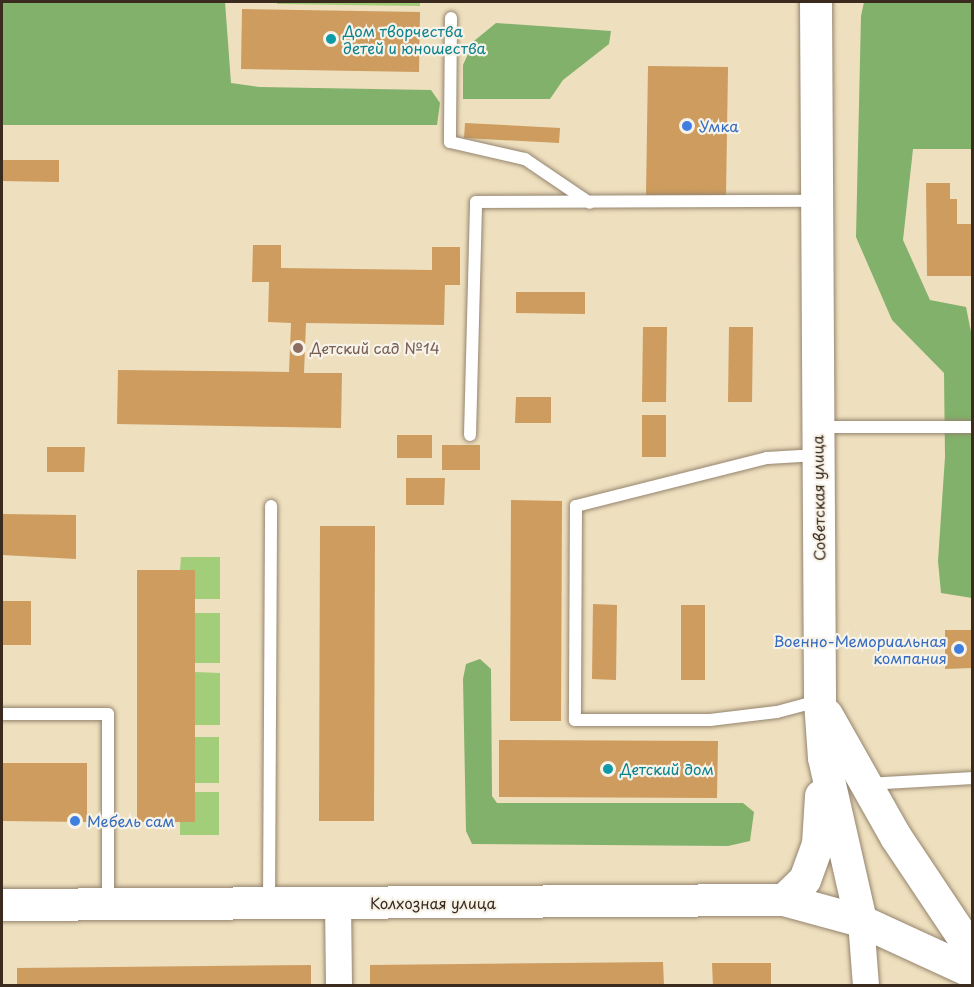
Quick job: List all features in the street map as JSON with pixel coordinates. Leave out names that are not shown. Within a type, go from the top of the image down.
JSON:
[{"type":"street","name":"Советская улица","points":[[816,2],[820,700],[864,784],[972,951]]},
{"type":"street","points":[[784,900],[805,880],[818,844],[824,758],[820,700]]},
{"type":"street","points":[[824,758],[861,921],[866,986]]},
{"type":"street","name":"Колхозная улица","points":[[2,905],[784,900],[861,921],[972,972]]},
{"type":"street","points":[[338,903],[339,986]]},
{"type":"lane","points":[[451,18],[450,142],[525,159],[590,203]]},
{"type":"lane","points":[[470,435],[476,202],[817,201]]},
{"type":"lane","points":[[820,700],[777,712],[710,720],[575,720],[576,506],[767,458],[818,441],[972,427]]},
{"type":"lane","points":[[269,904],[271,506]]},
{"type":"lane","points":[[2,714],[108,714],[108,905]]},
{"type":"lane","points":[[864,784],[972,778]]},
{"type":"green space","points":[[2,2],[225,2],[231,83],[259,87],[431,90],[440,103],[437,125],[2,125]]},
{"type":"green space","points":[[277,2],[420,2],[420,6],[277,4]]},
{"type":"green space","points":[[864,2],[972,2],[972,149],[913,149],[903,240],[930,300],[966,307],[972,337],[972,598],[941,593],[938,561],[945,457],[944,373],[892,320],[856,237],[861,16]]},
{"type":"green space","points":[[496,23],[611,31],[609,44],[563,80],[550,99],[463,99],[463,65],[474,41]]},
{"type":"green space","points":[[181,557],[220,557],[220,599],[195,599],[195,570],[180,570]]},
{"type":"green space","points":[[195,613],[220,613],[220,663],[195,663]]},
{"type":"green space","points":[[480,659],[491,669],[492,796],[497,803],[743,803],[754,812],[750,841],[728,846],[472,844],[466,831],[463,679],[466,664]]},
{"type":"green space","points":[[195,672],[220,673],[220,725],[195,725]]},
{"type":"green space","points":[[195,737],[219,737],[219,783],[195,783]]},
{"type":"green space","points":[[195,792],[219,792],[219,835],[180,835],[180,822],[195,821]]},
{"type":"building","name":"Дом творчества детей и юношества","points":[[242,9],[420,12],[419,72],[241,69]]},
{"type":"building","name":"Умка","points":[[648,66],[728,67],[726,196],[646,195]]},
{"type":"building","points":[[465,123],[560,128],[559,143],[464,138]]},
{"type":"building","points":[[2,160],[59,160],[59,182],[2,181]]},
{"type":"building","points":[[926,183],[950,183],[950,199],[957,199],[957,224],[972,224],[972,276],[927,276]]},
{"type":"building","name":"Детский сад №14","points":[[253,245],[281,245],[281,268],[432,270],[432,247],[460,247],[460,285],[445,285],[444,325],[306,323],[304,373],[342,373],[341,428],[117,424],[118,370],[289,372],[291,323],[268,322],[269,282],[252,282]]},
{"type":"building","points":[[516,292],[585,292],[585,314],[516,313]]},
{"type":"building","points":[[643,327],[667,327],[666,402],[642,402]]},
{"type":"building","points":[[729,327],[753,327],[752,402],[728,402]]},
{"type":"building","points":[[516,397],[551,397],[551,423],[515,423]]},
{"type":"building","points":[[642,415],[666,415],[666,457],[642,457]]},
{"type":"building","points":[[397,435],[432,435],[432,458],[397,458]]},
{"type":"building","points":[[442,445],[480,445],[480,470],[442,470]]},
{"type":"building","points":[[47,447],[85,447],[84,472],[47,472]]},
{"type":"building","points":[[406,478],[445,478],[444,505],[406,505]]},
{"type":"building","points":[[511,500],[562,501],[561,721],[510,721]]},
{"type":"building","points":[[2,514],[76,515],[76,559],[2,555]]},
{"type":"building","points":[[320,526],[375,526],[374,821],[319,821]]},
{"type":"building","points":[[137,570],[195,570],[195,822],[137,822]]},
{"type":"building","points":[[2,601],[31,601],[31,645],[2,645]]},
{"type":"building","points":[[593,604],[617,605],[616,680],[592,679]]},
{"type":"building","points":[[681,605],[705,605],[705,680],[681,680]]},
{"type":"building","name":"Военно-Мемориальная компания","points":[[945,630],[972,630],[972,668],[945,669]]},
{"type":"building","name":"Детский дом","points":[[499,740],[718,741],[717,798],[499,797]]},
{"type":"building","points":[[2,763],[87,763],[87,822],[2,821]]},
{"type":"building","points":[[663,962],[664,986],[370,986],[370,965]]},
{"type":"building","points":[[712,963],[771,963],[771,986],[713,986]]},
{"type":"building","points":[[311,965],[311,986],[17,986],[17,968]]},
{"type":"place","name":"Дом творчества детей и юношества","points":[[331,39]]},
{"type":"place","name":"Умка","points":[[687,126]]},
{"type":"place","name":"Детский сад №14","points":[[298,348]]},
{"type":"place","name":"Военно-Мемориальная компания","points":[[959,649]]},
{"type":"place","name":"Детский дом","points":[[608,769]]},
{"type":"place","name":"Мебель сам","points":[[75,821]]}]
